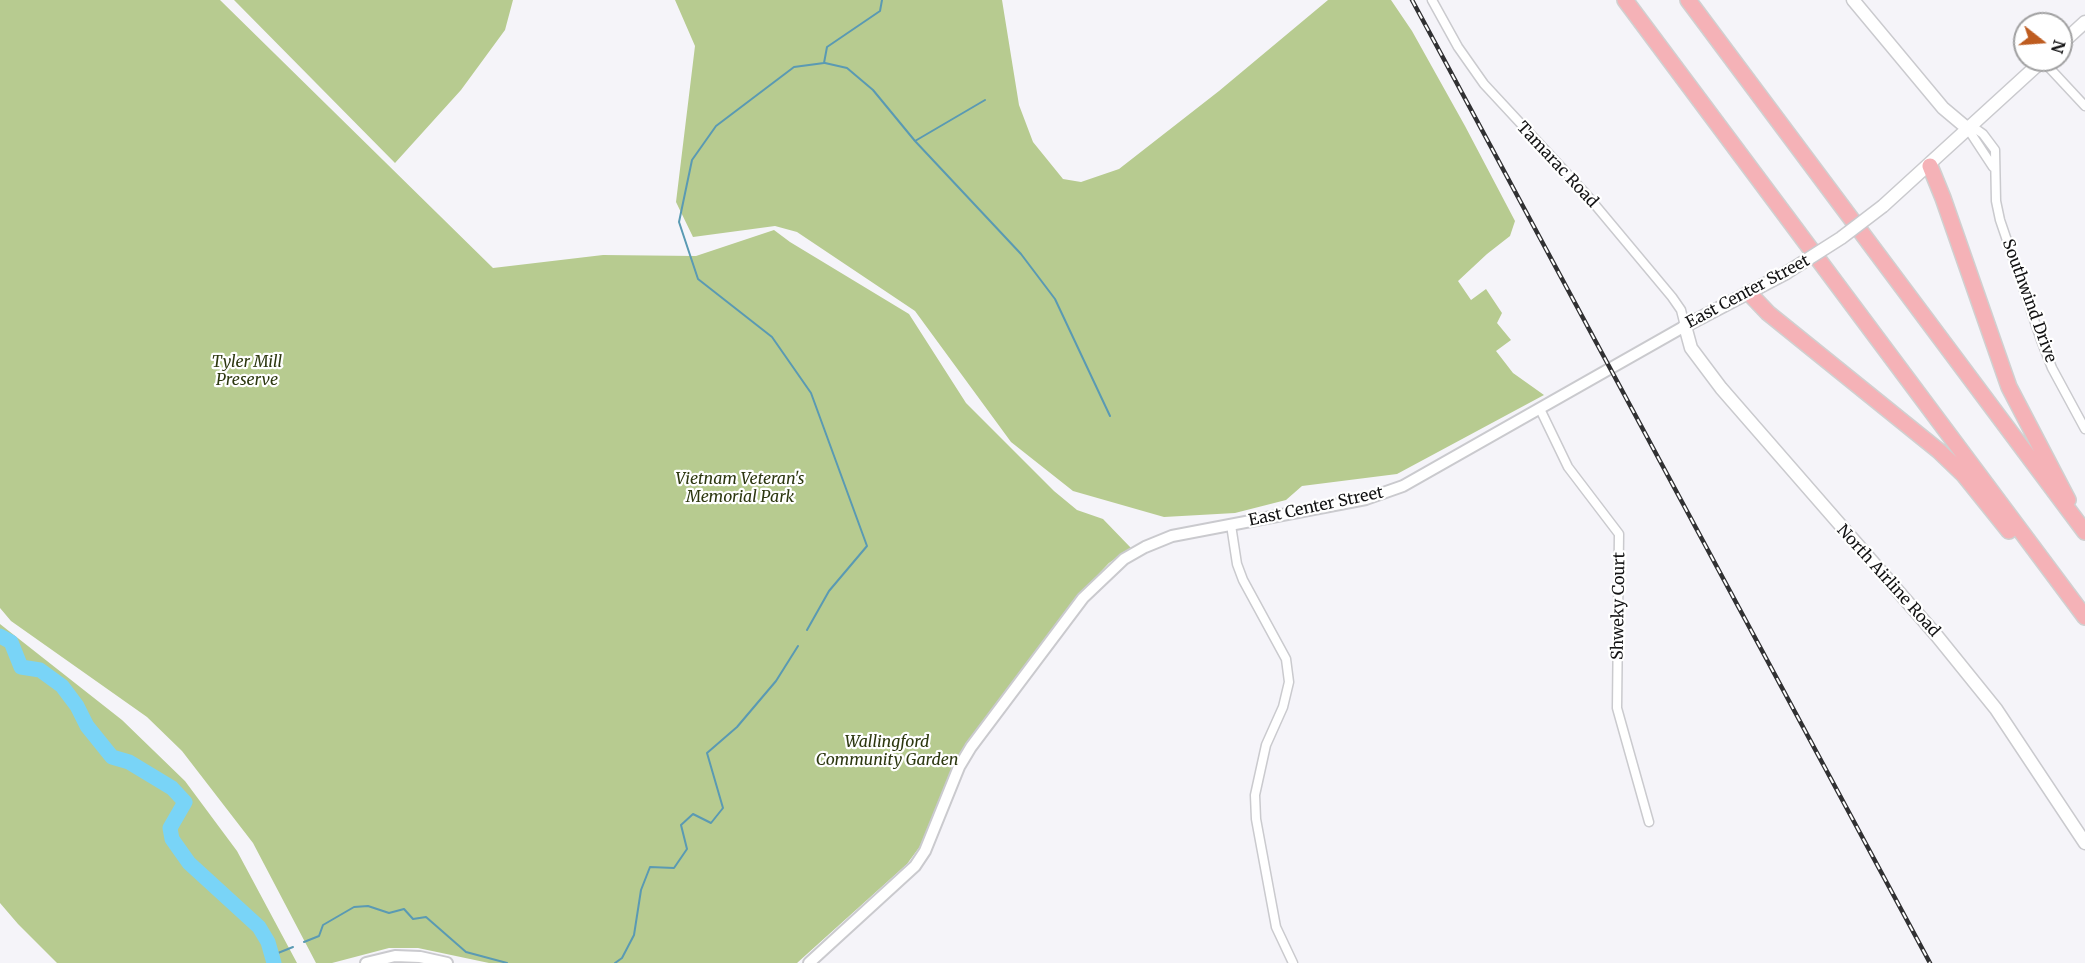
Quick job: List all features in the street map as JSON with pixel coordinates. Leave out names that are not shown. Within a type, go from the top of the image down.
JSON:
[{"type":"highway","points":[[1625,0],[2083,613]]},
{"type":"highway","points":[[1688,0],[2085,532]]},
{"type":"highway","points":[[1930,166],[2009,387],[2036,442],[2062,484],[2073,517]]},
{"type":"highway","points":[[1749,293],[1768,314],[1947,459],[1984,500],[2054,590],[2083,613]]},
{"type":"main road","points":[[1853,0],[1943,108],[1968,129]]},
{"type":"main road","points":[[2073,33],[2085,22]]},
{"type":"main road","name":"East Center Street","points":[[1685,326],[1786,273],[1841,238],[1930,166],[2030,72]]},
{"type":"main road","name":"North Airline Road","points":[[1685,326],[1691,348],[1709,374],[1937,636],[1996,709],[2085,843]]},
{"type":"street","name":"Tamarac Road","points":[[1432,0],[1458,47],[1484,84],[1586,194],[1672,297],[1680,310],[1685,326]]},
{"type":"street","points":[[2054,72],[2085,106]]},
{"type":"street","name":"Southwind Drive","points":[[1968,129],[1980,132],[1993,146],[1996,158],[1993,167],[2000,220],[2041,340],[2057,377],[2085,429]]},
{"type":"street","name":"East Center Street","points":[[809,963],[915,866],[925,851],[958,767],[1097,582],[1124,559],[1158,541],[1385,494],[1424,476],[1685,326]]},
{"type":"street","name":"Shweky Court","points":[[1540,409],[1568,467],[1619,534],[1617,708],[1649,822]]},
{"type":"street","points":[[1231,525],[1237,564],[1243,580],[1286,659],[1288,682],[1282,707],[1266,745],[1255,795],[1256,819],[1276,927],[1293,963]]},
{"type":"street","points":[[366,963],[395,956],[420,957],[447,963]]},
{"type":"green space","name":"Tyler Mill Preserve","points":[[0,0],[220,0],[493,268],[603,255],[696,256],[774,230],[909,314],[966,403],[1054,491],[1077,510],[1103,519],[1131,548],[1109,563],[1079,595],[959,754],[921,845],[907,864],[797,963],[489,963],[418,948],[389,948],[332,963],[316,963],[253,843],[182,751],[147,717],[11,621],[0,608]]},
{"type":"green space","points":[[234,0],[513,0],[505,30],[461,90],[395,163]]},
{"type":"green space","points":[[675,0],[1002,0],[1019,105],[1033,142],[1063,179],[1081,182],[1119,169],[1219,91],[1328,0],[1391,0],[1412,31],[1515,221],[1510,236],[1458,281],[1471,300],[1486,289],[1502,313],[1497,323],[1511,340],[1496,351],[1513,373],[1544,395],[1397,474],[1302,486],[1286,500],[1235,513],[1164,517],[1073,491],[1011,442],[915,311],[797,232],[775,226],[693,237],[676,202],[695,46]]},
{"type":"green space","points":[[0,624],[122,720],[185,781],[237,851],[297,963],[57,963],[18,924],[0,903]]},
{"type":"waterway","points":[[807,630],[829,591],[867,546],[811,393],[772,337],[698,279],[679,222],[692,160],[716,126],[794,67],[824,63],[827,47],[880,11],[882,0]]},
{"type":"waterway","points":[[825,63],[847,68],[873,90],[915,141],[1021,254],[1055,299],[1110,416]]},
{"type":"waterway","points":[[915,141],[985,100]]},
{"type":"waterway","points":[[0,636],[11,642],[21,667],[40,670],[62,686],[77,706],[87,726],[112,757],[129,762],[172,788],[185,802],[170,828],[172,839],[189,863],[259,927],[268,942],[274,963]]},
{"type":"waterway","points":[[615,963],[622,958],[634,935],[641,890],[650,867],[674,868],[687,849],[681,825],[693,814],[711,823],[723,808],[707,753],[737,727],[776,681],[798,646]]},
{"type":"waterway","points":[[304,942],[319,936],[323,925],[354,907],[368,906],[389,913],[404,909],[413,919],[426,917],[466,952],[507,963]]},
{"type":"waterway","points":[[273,955],[293,947]]},
{"type":"railway","points":[[1412,0],[1930,963]]},
{"type":"park label","name":"Vietnam Veteran's Memorial Park","points":[[740,488]]},
{"type":"park label","name":"Wallingford Community Garden","points":[[887,751]]}]
